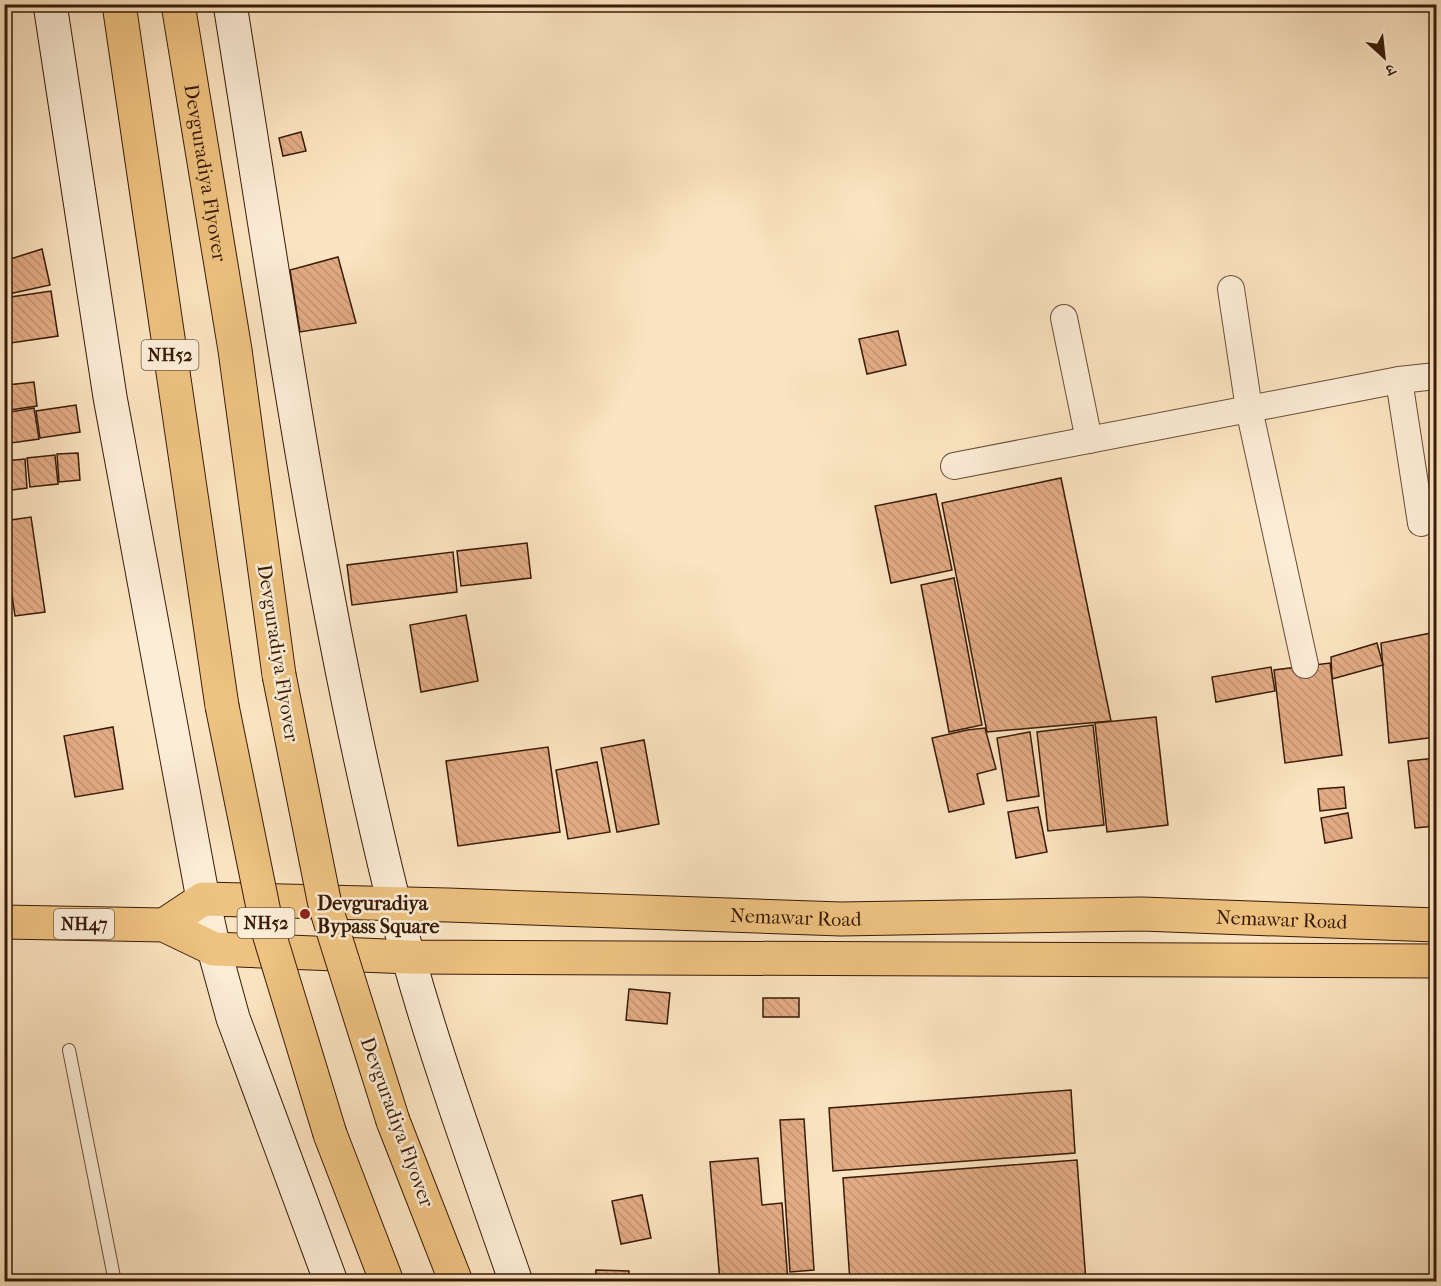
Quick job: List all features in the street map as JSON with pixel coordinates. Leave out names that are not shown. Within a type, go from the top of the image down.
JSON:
[{"type":"highway","name":"NH52","points":[[119,4],[222,706],[267,927],[330,1134],[387,1281]]},
{"type":"highway","name":"Devguradiya Flyover","points":[[178,4],[235,350],[279,675],[325,905],[393,1121],[456,1281]]},
{"type":"highway","name":"Nemawar Road","points":[[202,899],[394,903],[841,919],[1142,914],[1437,925]]},
{"type":"highway","points":[[164,925],[202,899]]},
{"type":"highway","name":"Nemawar Road","points":[[4,922],[164,925],[214,949],[410,957],[1437,961]]},
{"type":"street","points":[[50,4],[110,397],[202,899],[233,1018],[331,1281]]},
{"type":"street","points":[[230,4],[329,605],[372,812],[394,903],[436,1050],[516,1281]]},
{"type":"street","points":[[1231,289],[1249,409],[1305,665]]},
{"type":"street","points":[[1064,318],[1089,440]]},
{"type":"street","points":[[954,466],[1399,380],[1437,376]]},
{"type":"street","points":[[1399,380],[1421,523]]},
{"type":"lane","points":[[69,1050],[115,1281]]},
{"type":"building","points":[[301,132],[306,151],[283,156],[279,138]]},
{"type":"building","points":[[42,249],[50,285],[4,295],[4,261]]},
{"type":"building","points":[[338,257],[356,323],[300,332],[290,270]]},
{"type":"building","points":[[51,291],[58,336],[4,344],[4,298]]},
{"type":"building","points":[[898,331],[906,365],[867,374],[859,339]]},
{"type":"building","points":[[34,382],[37,406],[10,410],[7,385]]},
{"type":"building","points":[[4,386],[6,386],[10,410],[4,411]]},
{"type":"building","points":[[76,405],[80,432],[40,438],[36,411]]},
{"type":"building","points":[[34,408],[39,439],[4,444],[4,413]]},
{"type":"building","points":[[78,453],[80,480],[59,482],[57,454]]},
{"type":"building","points":[[55,455],[58,484],[30,487],[27,458]]},
{"type":"building","points":[[25,459],[27,488],[4,491],[4,461]]},
{"type":"building","points":[[1061,478],[1111,721],[987,732],[942,503]]},
{"type":"building","points":[[936,494],[952,570],[891,583],[875,506]]},
{"type":"building","points":[[31,517],[45,612],[15,616],[4,541],[4,521]]},
{"type":"building","points":[[527,543],[531,578],[461,586],[457,551]]},
{"type":"building","points":[[453,552],[457,592],[352,605],[347,565]]},
{"type":"building","points":[[4,574],[11,616],[4,617]]},
{"type":"building","points":[[954,578],[982,725],[949,732],[921,585]]},
{"type":"building","points":[[466,615],[478,681],[421,692],[410,625]]},
{"type":"building","points":[[1436,632],[1436,737],[1389,743],[1381,643]]},
{"type":"building","points":[[1377,643],[1383,665],[1332,679],[1331,657]]},
{"type":"building","points":[[1330,663],[1342,755],[1285,763],[1274,670]]},
{"type":"building","points":[[1271,667],[1275,691],[1216,702],[1212,677]]},
{"type":"building","points":[[1156,717],[1168,825],[1107,832],[1095,723]]},
{"type":"building","points":[[1093,725],[1104,825],[1048,831],[1037,732]]},
{"type":"building","points":[[113,727],[123,789],[75,797],[64,736]]},
{"type":"building","points":[[985,728],[996,769],[977,774],[984,804],[949,812],[932,738]]},
{"type":"building","points":[[1030,732],[1039,796],[1007,801],[997,738]]},
{"type":"building","points":[[644,740],[659,824],[617,832],[601,748]]},
{"type":"building","points":[[548,747],[560,832],[458,846],[446,761]]},
{"type":"building","points":[[1436,758],[1436,826],[1415,828],[1408,761]]},
{"type":"building","points":[[597,762],[610,832],[568,839],[556,770]]},
{"type":"building","points":[[1344,787],[1346,808],[1320,811],[1318,789]]},
{"type":"building","points":[[1038,807],[1047,852],[1016,858],[1008,812]]},
{"type":"building","points":[[1348,813],[1352,838],[1325,843],[1321,818]]},
{"type":"building","points":[[629,989],[670,993],[667,1024],[626,1020]]},
{"type":"building","points":[[763,998],[799,998],[799,1017],[763,1017]]},
{"type":"building","points":[[1071,1090],[1075,1153],[833,1171],[829,1108]]},
{"type":"building","points":[[804,1119],[814,1270],[790,1272],[780,1120]]},
{"type":"building","points":[[758,1158],[762,1205],[782,1203],[788,1282],[720,1282],[710,1162]]},
{"type":"building","points":[[1077,1160],[1086,1282],[850,1282],[843,1178]]},
{"type":"building","points":[[642,1195],[651,1238],[621,1244],[612,1201]]},
{"type":"building","points":[[596,1270],[629,1271],[628,1282],[595,1282]]},
{"type":"building","points":[[843,1279],[843,1282],[809,1282]]},
{"type":"place","name":"Devguradiya Bypass Square","points":[[305,914]]}]
